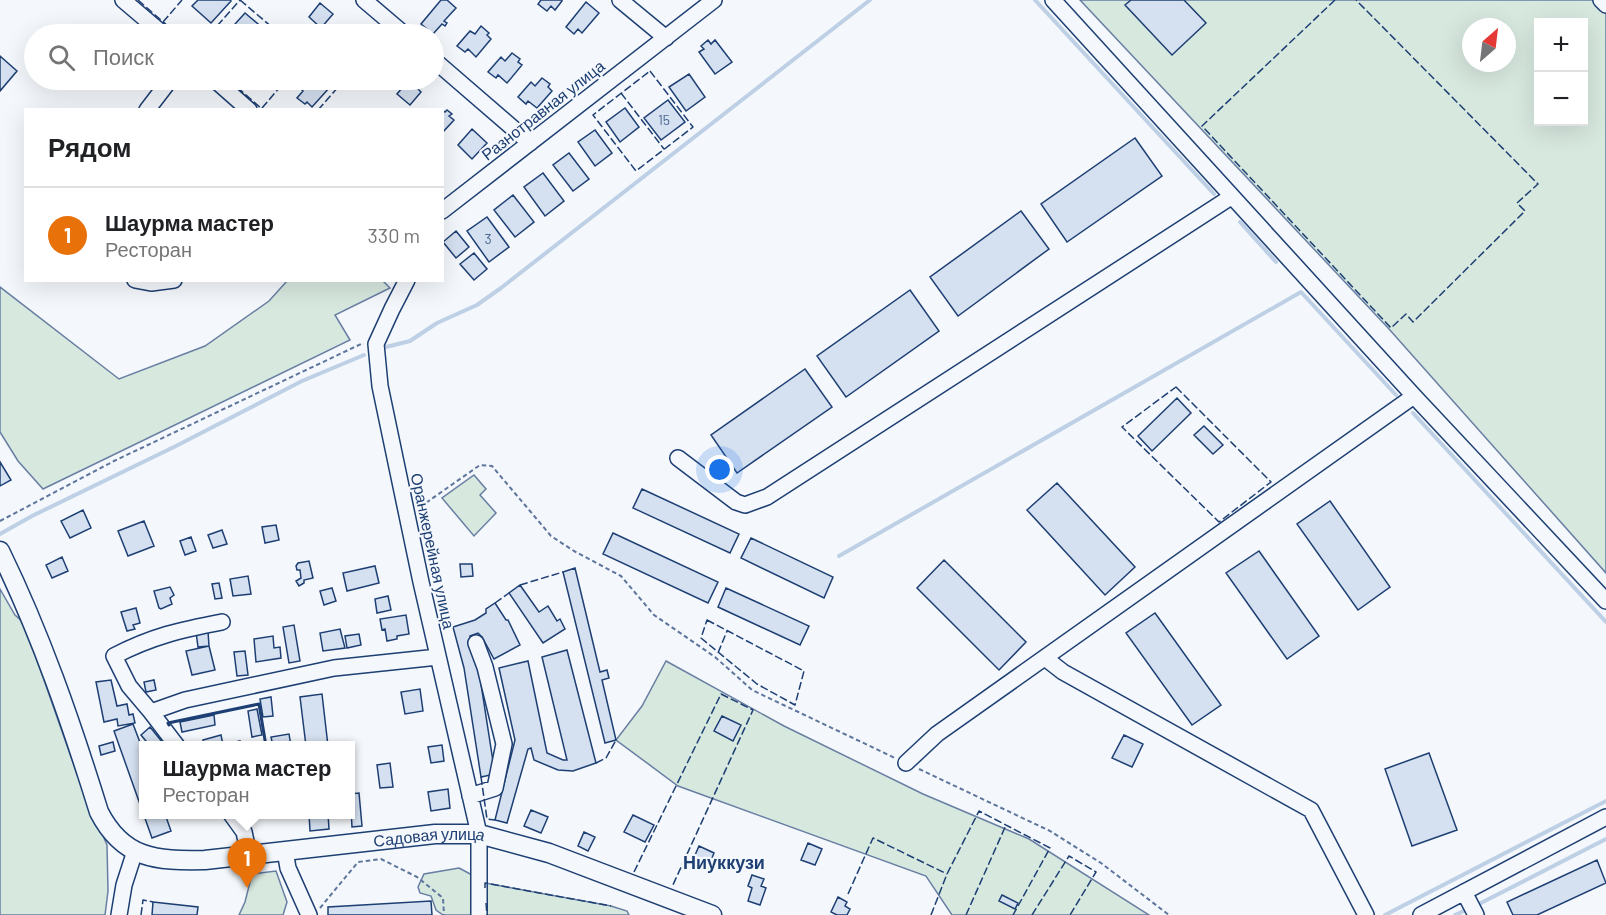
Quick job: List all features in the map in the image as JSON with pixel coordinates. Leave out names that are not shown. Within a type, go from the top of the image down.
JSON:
[{"type":"main road","points":[[0,551],[25,602],[48,658],[99,812],[106,826],[118,841],[135,851]]},
{"type":"main road","name":"Садовая улица","points":[[135,851],[157,858],[179,861],[435,834],[479,834],[549,853],[711,915]]},
{"type":"street","points":[[123,0],[151,24]]},
{"type":"street","points":[[364,0],[392,24]]},
{"type":"street","points":[[620,0],[666,38]]},
{"type":"street","name":"Разнотравная улица","points":[[444,209],[714,0]]},
{"type":"street","points":[[1053,0],[1231,197],[1606,602]]},
{"type":"street","points":[[1601,0],[1606,5]]},
{"type":"street","points":[[444,69],[530,143]]},
{"type":"street","points":[[149,108],[162,90]]},
{"type":"street","points":[[226,90],[247,108]]},
{"type":"street","points":[[678,458],[736,502],[745,504],[766,497],[1231,197]]},
{"type":"street","points":[[376,344],[406,282]]},
{"type":"street","name":"Оранжерейная улица","points":[[376,344],[380,386],[407,516],[479,834],[479,915]]},
{"type":"street","points":[[906,763],[937,734],[1414,396]]},
{"type":"street","points":[[173,741],[129,686],[114,656],[143,641],[175,631],[222,622]]},
{"type":"street","points":[[470,795],[495,788],[504,744],[485,667],[476,643]]},
{"type":"street","points":[[151,712],[185,700],[334,668],[438,657]]},
{"type":"street","points":[[1045,658],[1063,672],[1311,810],[1366,915]]},
{"type":"street","points":[[1420,915],[1606,817]]},
{"type":"street","points":[[235,819],[244,832],[249,855]]},
{"type":"street","points":[[119,915],[124,885],[135,851]]},
{"type":"street","points":[[285,851],[288,868],[313,913]]},
{"type":"street","points":[[1464,892],[1476,915]]},
{"type":"path","points":[[0,521],[114,461],[361,344],[376,344]]},
{"type":"path","points":[[407,516],[480,465],[492,466],[551,536],[621,576],[654,615],[715,657],[752,690],[1050,831],[1101,863],[1169,915]]},
{"type":"path","points":[[313,913],[358,862],[381,859],[429,885],[443,898],[444,915]]},
{"type":"shaded area","points":[[1080,0],[1606,0],[1606,573],[1389,329]]},
{"type":"shaded area","points":[[286,282],[384,282],[390,288],[335,315],[350,340],[43,489],[18,461],[0,432],[0,287],[119,379],[205,346],[269,301]]},
{"type":"shaded area","points":[[474,475],[486,489],[480,495],[496,513],[474,536],[442,498]]},
{"type":"shaded area","points":[[0,589],[15,615],[24,623],[77,774],[107,845],[108,891],[105,915],[0,915]]},
{"type":"shaded area","points":[[666,661],[784,726],[923,794],[1029,839],[1149,915],[952,915],[926,876],[678,786],[616,740],[642,706]]},
{"type":"shaded area","points":[[459,868],[474,876],[474,915],[443,915],[436,910],[431,896],[420,893],[418,887],[424,874]]},
{"type":"shaded area","points":[[276,871],[287,902],[283,915],[239,915],[252,874]]},
{"type":"shaded area","points":[[485,883],[611,906],[627,911],[629,915],[487,915]]},
{"type":"building","points":[[198,0],[231,1],[211,23],[192,6]]},
{"type":"building","points":[[441,0],[447,0],[456,8],[444,21],[447,23],[445,26],[444,24],[421,24]]},
{"type":"building","points":[[541,0],[562,1],[555,10],[551,6],[547,11],[538,4]]},
{"type":"building","points":[[1131,0],[1184,0],[1206,23],[1172,55],[1125,5]]},
{"type":"building","points":[[586,2],[599,13],[582,33],[578,29],[574,34],[566,27]]},
{"type":"building","points":[[320,3],[333,14],[324,24],[317,24],[309,17]]},
{"type":"building","points":[[245,13],[258,24],[235,24]]},
{"type":"building","points":[[481,26],[489,33],[487,35],[491,39],[476,57],[468,49],[465,52],[457,46],[470,31],[475,34]]},
{"type":"building","points":[[708,40],[711,44],[715,40],[732,62],[715,74],[699,52],[704,49],[701,46]]},
{"type":"building","points":[[512,53],[520,59],[518,62],[522,65],[507,83],[498,75],[496,78],[488,72],[501,57],[505,61]]},
{"type":"building","points":[[0,56],[17,71],[0,91]]},
{"type":"building","points":[[689,74],[705,97],[686,111],[669,87]]},
{"type":"building","points":[[542,78],[550,84],[548,87],[552,91],[537,108],[528,101],[526,104],[518,97],[531,82],[535,86]]},
{"type":"building","points":[[327,90],[312,107],[297,98],[303,91]]},
{"type":"building","points":[[400,90],[421,92],[410,105],[397,94]]},
{"type":"building","points":[[668,100],[685,122],[661,140],[644,118]]},
{"type":"building","points":[[625,108],[639,127],[620,142],[606,122]]},
{"type":"building","points":[[447,110],[452,114],[449,116],[454,120],[444,131],[444,111]]},
{"type":"building","points":[[472,129],[487,143],[472,159],[458,145]]},
{"type":"building","points":[[595,130],[612,153],[595,166],[578,142]]},
{"type":"building","points":[[1135,138],[1162,176],[1067,242],[1041,204]]},
{"type":"building","points":[[569,153],[589,179],[573,191],[553,165]]},
{"type":"building","points":[[543,173],[564,201],[545,216],[524,187]]},
{"type":"building","points":[[513,195],[534,222],[515,237],[494,210]]},
{"type":"building","points":[[1021,211],[1049,249],[958,316],[930,277]]},
{"type":"building","points":[[487,217],[509,247],[489,262],[467,231]]},
{"type":"building","points":[[456,231],[469,247],[456,258],[444,241]]},
{"type":"building","points":[[474,253],[487,269],[474,280],[460,264]]},
{"type":"building","points":[[910,290],[939,331],[846,397],[817,356]]},
{"type":"building","points":[[805,369],[832,407],[737,473],[711,435]]},
{"type":"building","points":[[1177,398],[1191,413],[1152,451],[1138,436]]},
{"type":"building","points":[[1204,426],[1223,445],[1213,454],[1194,435]]},
{"type":"building","points":[[0,462],[11,480],[0,486]]},
{"type":"building","points":[[1057,483],[1135,567],[1105,595],[1027,510]]},
{"type":"building","points":[[642,489],[739,534],[730,553],[633,508]]},
{"type":"building","points":[[1330,501],[1390,587],[1358,610],[1297,524]]},
{"type":"building","points":[[83,510],[91,528],[70,538],[61,521]]},
{"type":"building","points":[[144,521],[154,546],[128,556],[118,531]]},
{"type":"building","points":[[276,525],[279,540],[265,543],[262,527]]},
{"type":"building","points":[[222,530],[227,544],[213,548],[208,535]]},
{"type":"building","points":[[613,533],[718,582],[708,603],[603,554]]},
{"type":"building","points":[[191,537],[196,551],[185,555],[180,541]]},
{"type":"building","points":[[751,538],[833,577],[824,598],[741,558]]},
{"type":"building","points":[[1259,551],[1319,636],[1287,659],[1226,573]]},
{"type":"building","points":[[62,557],[68,571],[52,578],[46,565]]},
{"type":"building","points":[[944,560],[1026,642],[999,670],[917,588]]},
{"type":"building","points":[[309,561],[313,578],[304,580],[304,583],[299,586],[296,581],[301,578],[300,570],[297,570],[296,566],[298,563]]},
{"type":"building","points":[[460,564],[472,564],[473,576],[461,577]]},
{"type":"building","points":[[375,566],[379,583],[347,591],[343,573]]},
{"type":"building","points":[[575,568],[600,672],[607,670],[609,678],[602,680],[616,740],[605,743],[563,572]]},
{"type":"building","points":[[248,576],[251,594],[233,596],[230,579]]},
{"type":"building","points":[[219,583],[222,598],[215,599],[212,584]]},
{"type":"building","points":[[520,585],[539,612],[548,606],[557,621],[560,619],[565,629],[543,643],[509,593]]},
{"type":"building","points":[[170,587],[174,595],[170,598],[172,604],[161,609],[154,591]]},
{"type":"building","points":[[332,588],[336,601],[324,605],[320,591]]},
{"type":"building","points":[[726,588],[809,626],[800,645],[718,607]]},
{"type":"building","points":[[388,596],[391,610],[377,613],[375,599]]},
{"type":"building","points":[[495,603],[508,620],[520,645],[494,659],[478,633],[470,636],[478,665],[495,774],[481,777],[464,668],[453,627],[475,620]]},
{"type":"building","points":[[136,608],[140,623],[133,625],[135,629],[127,631],[121,612]]},
{"type":"building","points":[[1155,613],[1221,705],[1192,725],[1126,633]]},
{"type":"building","points":[[406,615],[409,634],[387,641],[380,619]]},
{"type":"building","points":[[294,625],[300,661],[289,663],[283,627]]},
{"type":"building","points":[[340,629],[345,648],[323,651],[320,633]]},
{"type":"building","points":[[208,631],[209,646],[198,647],[196,632]]},
{"type":"building","points":[[359,634],[361,645],[347,648],[345,636]]},
{"type":"building","points":[[273,636],[274,648],[280,647],[281,658],[256,662],[254,639]]},
{"type":"building","points":[[209,646],[215,670],[192,675],[186,651]]},
{"type":"building","points":[[567,650],[596,763],[573,771],[558,770],[534,760],[531,748],[528,749],[507,823],[495,820],[515,740],[499,668],[528,661],[547,753],[567,760],[542,657]]},
{"type":"building","points":[[245,651],[248,675],[237,676],[234,652]]},
{"type":"building","points":[[111,680],[117,706],[127,704],[129,715],[133,714],[135,723],[118,726],[117,719],[104,722],[96,682]]},
{"type":"building","points":[[154,680],[156,690],[146,692],[144,682]]},
{"type":"building","points":[[420,689],[423,711],[405,714],[401,692]]},
{"type":"building","points":[[322,694],[327,741],[305,741],[300,697]]},
{"type":"building","points":[[271,697],[273,716],[263,717],[260,699]]},
{"type":"building","points":[[257,709],[262,735],[252,737],[248,711]]},
{"type":"building","points":[[214,715],[215,725],[182,732],[180,722]]},
{"type":"building","points":[[722,716],[741,725],[733,741],[714,731]]},
{"type":"building","points":[[133,724],[139,741],[139,801],[114,731]]},
{"type":"building","points":[[150,727],[161,741],[146,741],[141,735]]},
{"type":"building","points":[[289,734],[290,741],[272,741],[271,737]]},
{"type":"building","points":[[221,735],[222,741],[203,741]]},
{"type":"building","points":[[1124,735],[1143,744],[1132,767],[1112,758]]},
{"type":"building","points":[[113,742],[115,751],[101,755],[99,746]]},
{"type":"building","points":[[442,745],[444,761],[431,763],[428,747]]},
{"type":"building","points":[[1429,753],[1457,830],[1412,846],[1385,769]]},
{"type":"building","points":[[390,763],[393,787],[380,788],[377,765]]},
{"type":"building","points":[[448,789],[450,808],[431,811],[428,792]]},
{"type":"building","points":[[355,793],[359,793],[362,826],[352,827],[352,819],[355,819]]},
{"type":"building","points":[[531,810],[548,817],[541,833],[524,826]]},
{"type":"building","points":[[633,815],[654,825],[645,842],[624,832]]},
{"type":"building","points":[[145,819],[167,819],[171,831],[152,838]]},
{"type":"building","points":[[309,819],[328,819],[329,829],[310,831]]},
{"type":"building","points":[[584,832],[595,837],[588,851],[578,846]]},
{"type":"building","points":[[808,843],[822,849],[815,865],[801,860]]},
{"type":"building","points":[[699,846],[714,853],[708,868],[692,862]]},
{"type":"building","points":[[1597,860],[1606,883],[1537,915],[1513,915],[1507,902]]},
{"type":"building","points":[[752,875],[764,879],[761,886],[766,888],[760,905],[748,901],[752,888],[748,886]]},
{"type":"building","points":[[1002,895],[1018,903],[1015,909],[999,901]]},
{"type":"building","points":[[838,897],[847,902],[845,906],[850,909],[847,915],[837,915],[831,912]]},
{"type":"building","points":[[431,901],[432,915],[328,915],[328,907]]},
{"type":"building","points":[[153,902],[198,907],[197,915],[152,915]]},
{"type":"waterway","points":[[386,347],[410,341],[437,323],[477,305],[501,288],[870,0]]},
{"type":"waterway","points":[[1035,0],[1214,194]]},
{"type":"waterway","points":[[1240,222],[1276,262]]},
{"type":"waterway","points":[[839,556],[1301,292],[1396,395]]},
{"type":"waterway","points":[[0,534],[302,381],[364,355]]},
{"type":"waterway","points":[[1413,413],[1606,622]]},
{"type":"waterway","points":[[1385,915],[1606,801]]},
{"type":"waterway","points":[[1475,906],[1606,839]]},
{"type":"waterway","points":[[1455,915],[1468,909]]},
{"type":"fence","points":[[138,0],[166,24]]},
{"type":"fence","points":[[163,22],[182,0]]},
{"type":"fence","points":[[240,0],[268,24]]},
{"type":"fence","points":[[219,24],[240,0]]},
{"type":"fence","points":[[1335,0],[1202,126],[1391,328],[1406,314],[1413,322],[1525,211],[1517,203],[1538,184],[1356,0]]},
{"type":"fence","points":[[650,71],[693,127],[636,171],[593,115],[650,71]]},
{"type":"fence","points":[[240,90],[261,108]]},
{"type":"fence","points":[[262,108],[277,90]]},
{"type":"fence","points":[[320,108],[336,90]]},
{"type":"fence","points":[[621,93],[664,149]]},
{"type":"fence","points":[[1176,387],[1271,482],[1219,522],[1122,427],[1176,387]]},
{"type":"fence","points":[[520,585],[563,572]]},
{"type":"fence","points":[[495,603],[509,593]]},
{"type":"fence","points":[[707,620],[804,671],[795,705],[757,684],[701,638],[707,620]]},
{"type":"fence","points":[[718,653],[727,631]]},
{"type":"fence","points":[[634,872],[721,694],[753,710],[672,887]]},
{"type":"fence","points":[[596,763],[606,758],[616,740]]},
{"type":"fence","points":[[481,777],[487,819],[495,820]]},
{"type":"fence","points":[[931,915],[947,874],[979,811],[1050,848],[1013,915]]},
{"type":"fence","points":[[966,915],[1006,825]]},
{"type":"fence","points":[[848,894],[873,838],[947,874]]},
{"type":"fence","points":[[1032,915],[1069,856],[1096,872],[1070,915]]},
{"type":"fence","points":[[485,888],[485,883],[611,906]]},
{"type":"fence","points":[[141,915],[143,900],[153,902]]},
{"type":"fence","points":[[486,903],[487,915]]},
{"type":"wall","points":[[169,725],[168,723],[259,704],[265,741]]},
{"type":"place","name":"Шаурма мастер","points":[[247,888]]},
{"type":"district","name":"Ниуккузи","points":[[724,863]]}]
